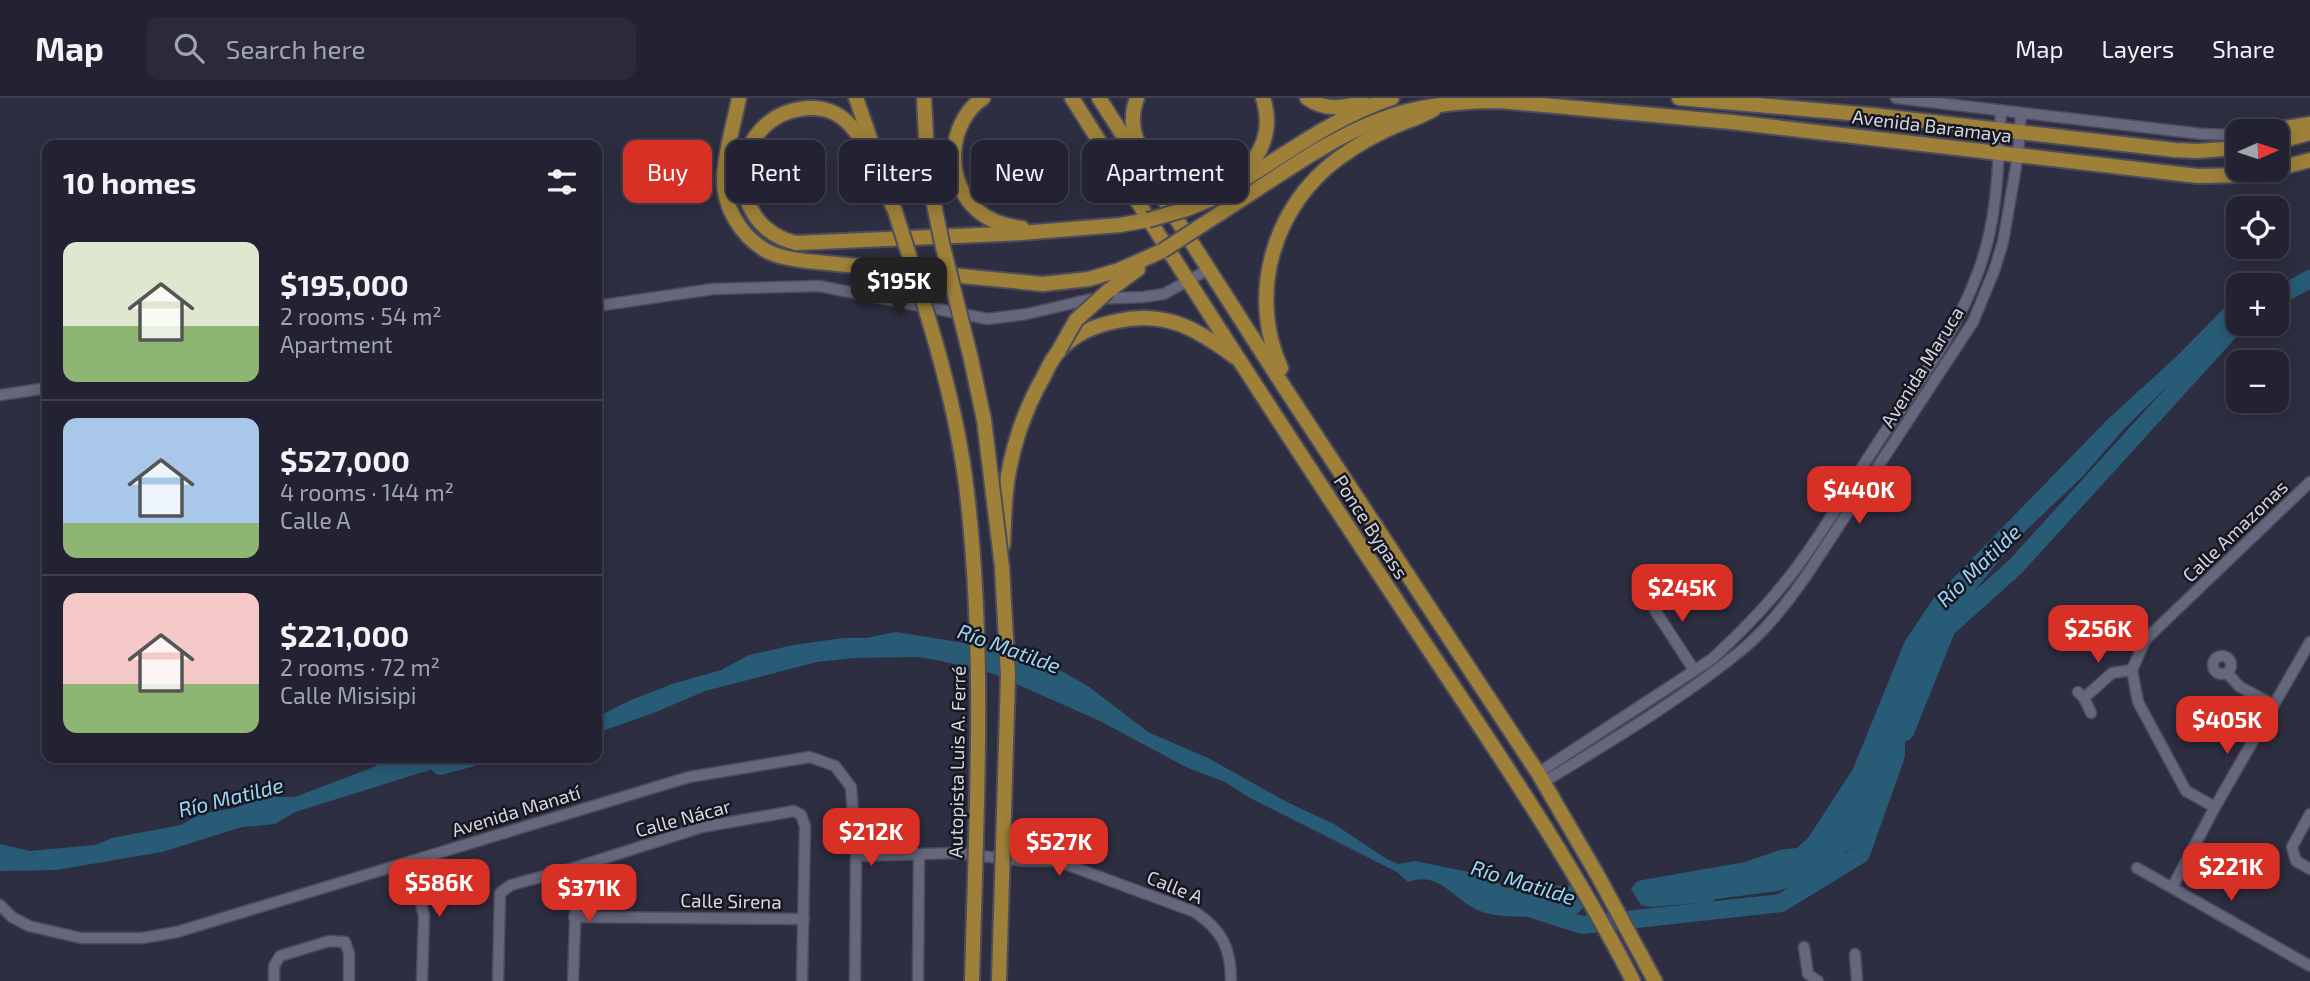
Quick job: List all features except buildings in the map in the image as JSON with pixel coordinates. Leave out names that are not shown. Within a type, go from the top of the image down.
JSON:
[{"type":"highway","points":[[739,98],[725,162],[725,192],[735,219],[743,231],[765,250],[806,261],[1023,283],[1058,283],[1089,279],[1119,270],[1162,251]]},
{"type":"highway","name":"Autopista Luis A. Ferré","points":[[856,98],[895,211],[945,378],[967,491],[975,584],[980,697],[972,981]]},
{"type":"highway","points":[[924,98],[928,176],[984,420],[1002,567],[1007,676],[999,981]]},
{"type":"highway","points":[[983,98],[962,120],[954,146],[956,171],[967,198],[975,208],[998,222],[1045,231]]},
{"type":"highway","points":[[1057,98],[1095,135]]},
{"type":"highway","name":"Ponce Bypass","points":[[1072,98],[1277,419],[1580,882],[1633,981]]},
{"type":"highway","name":"Ponce Bypass","points":[[1099,98],[1126,140]]},
{"type":"highway","points":[[1136,140],[1132,114],[1137,98]]},
{"type":"highway","points":[[1248,167],[1264,144],[1267,119],[1263,98]]},
{"type":"highway","points":[[1307,98],[1324,107],[1344,108],[1378,98]]},
{"type":"highway","points":[[1248,179],[1320,132],[1357,112],[1392,98]]},
{"type":"highway","name":"Avenida Baramaya","points":[[1679,98],[2020,131],[2175,150],[2226,150]]},
{"type":"highway","name":"Avenida Baramaya","points":[[1162,251],[1360,128],[1398,114],[1443,103],[1499,101],[1731,122],[2198,176],[2226,175]]},
{"type":"highway","points":[[1288,393],[1268,329],[1266,302],[1268,271],[1283,225],[1306,189],[1338,158],[1402,123],[1420,118],[1443,103]]},
{"type":"highway","points":[[895,211],[865,145],[851,126],[840,116],[827,110],[797,109],[780,115],[765,124],[746,153],[743,169],[748,203],[764,226],[775,235],[787,241],[807,244],[1120,225],[1159,218],[1198,203]]},
{"type":"highway","points":[[2289,127],[2310,122]]},
{"type":"highway","points":[[2289,139],[2310,133]]},
{"type":"highway","name":"Avenida Baramaya","points":[[2289,166],[2310,160]]},
{"type":"highway","name":"Ponce Bypass","points":[[1167,203],[1288,393],[1541,777],[1655,981]]},
{"type":"highway","points":[[1002,567],[1006,491],[1011,462],[1035,390],[1076,320],[1095,301],[1162,251]]},
{"type":"highway","points":[[1059,350],[1078,335],[1111,322],[1143,318],[1175,321],[1205,335],[1242,362]]},
{"type":"street","points":[[1896,98],[2226,135]]},
{"type":"street","name":"Avenida Maruca","points":[[1541,777],[1713,659],[1782,586],[1946,340],[1969,296],[1989,237],[1998,183],[2001,110]]},
{"type":"street","name":"Avenida Maruca","points":[[1541,777],[1701,680],[1744,648],[1785,605],[1848,515],[1973,322],[2003,242],[2018,155],[2021,113]]},
{"type":"street","points":[[602,305],[713,289],[819,286],[988,319],[1027,314],[1091,299],[1143,298],[1164,294],[1209,269]]},
{"type":"street","points":[[0,395],[42,389]]},
{"type":"street","name":"Calle Amazonas","points":[[2132,670],[2145,640],[2310,482]]},
{"type":"street","points":[[1645,595],[1694,670]]},
{"type":"street","points":[[2173,886],[2310,642]]},
{"type":"street","points":[[2091,713],[2081,695],[2112,673],[2132,670],[2138,702],[2186,791],[2215,807]]},
{"type":"street","points":[[2227,673],[2240,687],[2274,705]]},
{"type":"street","name":"Avenida Manatí","points":[[0,905],[12,917],[29,926],[81,938],[142,938],[177,932],[689,777],[810,757],[835,766],[851,786],[856,856],[855,981]]},
{"type":"street","name":"Calle Nácar","points":[[498,981],[500,893],[511,885],[702,827],[794,811],[802,815],[805,825],[802,981]]},
{"type":"street","points":[[2310,814],[2292,846],[2296,861],[2310,869]]},
{"type":"street","name":"Calle A","points":[[856,856],[957,853],[1024,861],[1057,860],[1195,912],[1212,923],[1224,939],[1231,968],[1231,981]]},
{"type":"street","points":[[918,981],[919,856]]},
{"type":"street","points":[[411,861],[424,916],[422,981]]},
{"type":"street","points":[[573,981],[573,917],[577,867]]},
{"type":"street","points":[[2137,868],[2310,966]]},
{"type":"street","name":"Calle Sirena","points":[[573,917],[804,919]]},
{"type":"street","points":[[274,981],[274,966],[280,956],[329,941],[345,942],[349,953],[349,981]]},
{"type":"street","points":[[1804,947],[1808,974],[1818,981]]},
{"type":"street","points":[[1855,954],[1857,981]]},
{"type":"water","points":[[2226,306],[2226,328],[2123,430],[2083,476],[2018,538],[1967,600],[1954,632],[1935,651],[1919,675],[1914,692],[1913,725],[1905,742],[1905,757],[1878,789],[1871,823],[1857,846],[1846,852],[1818,878],[1778,891],[1716,899],[1711,902],[1651,907],[1641,905],[1631,889],[1637,881],[1745,862],[1780,850],[1797,848],[1808,838],[1853,769],[1905,641],[1933,599],[2107,420],[2177,356]]},
{"type":"water","name":"Río Matilde","points":[[896,632],[993,646],[1061,671],[1088,686],[1148,732],[1208,758],[1287,802],[1334,824],[1398,864],[1415,861],[1488,876],[1506,888],[1573,885],[1583,908],[1578,913],[1528,916],[1502,916],[1480,911],[1438,883],[1419,879],[1408,882],[1397,872],[1250,798],[1225,782],[1186,767],[1100,721],[994,674],[942,661],[918,657],[853,658],[817,662],[705,691],[602,731],[602,714],[672,684],[721,670],[749,655],[794,645],[843,638],[866,638]]},
{"type":"water","name":"Río Matilde","points":[[384,763],[452,763],[295,812],[275,824],[242,827],[162,852],[56,870],[0,871],[0,844],[30,851],[95,845],[112,838],[181,825],[200,814],[234,808],[265,797],[295,797]]},
{"type":"waterway","name":"Río Matilde","points":[[2289,290],[2310,279]]},
{"type":"waterway","name":"Río Matilde","points":[[1905,732],[1947,628],[2015,567],[2226,335]]},
{"type":"waterway","name":"Río Matilde","points":[[1529,908],[1582,925],[1781,903],[1861,854],[1895,758]]},
{"type":"waterway","name":"Río Matilde","points":[[440,766],[451,763]]}]
